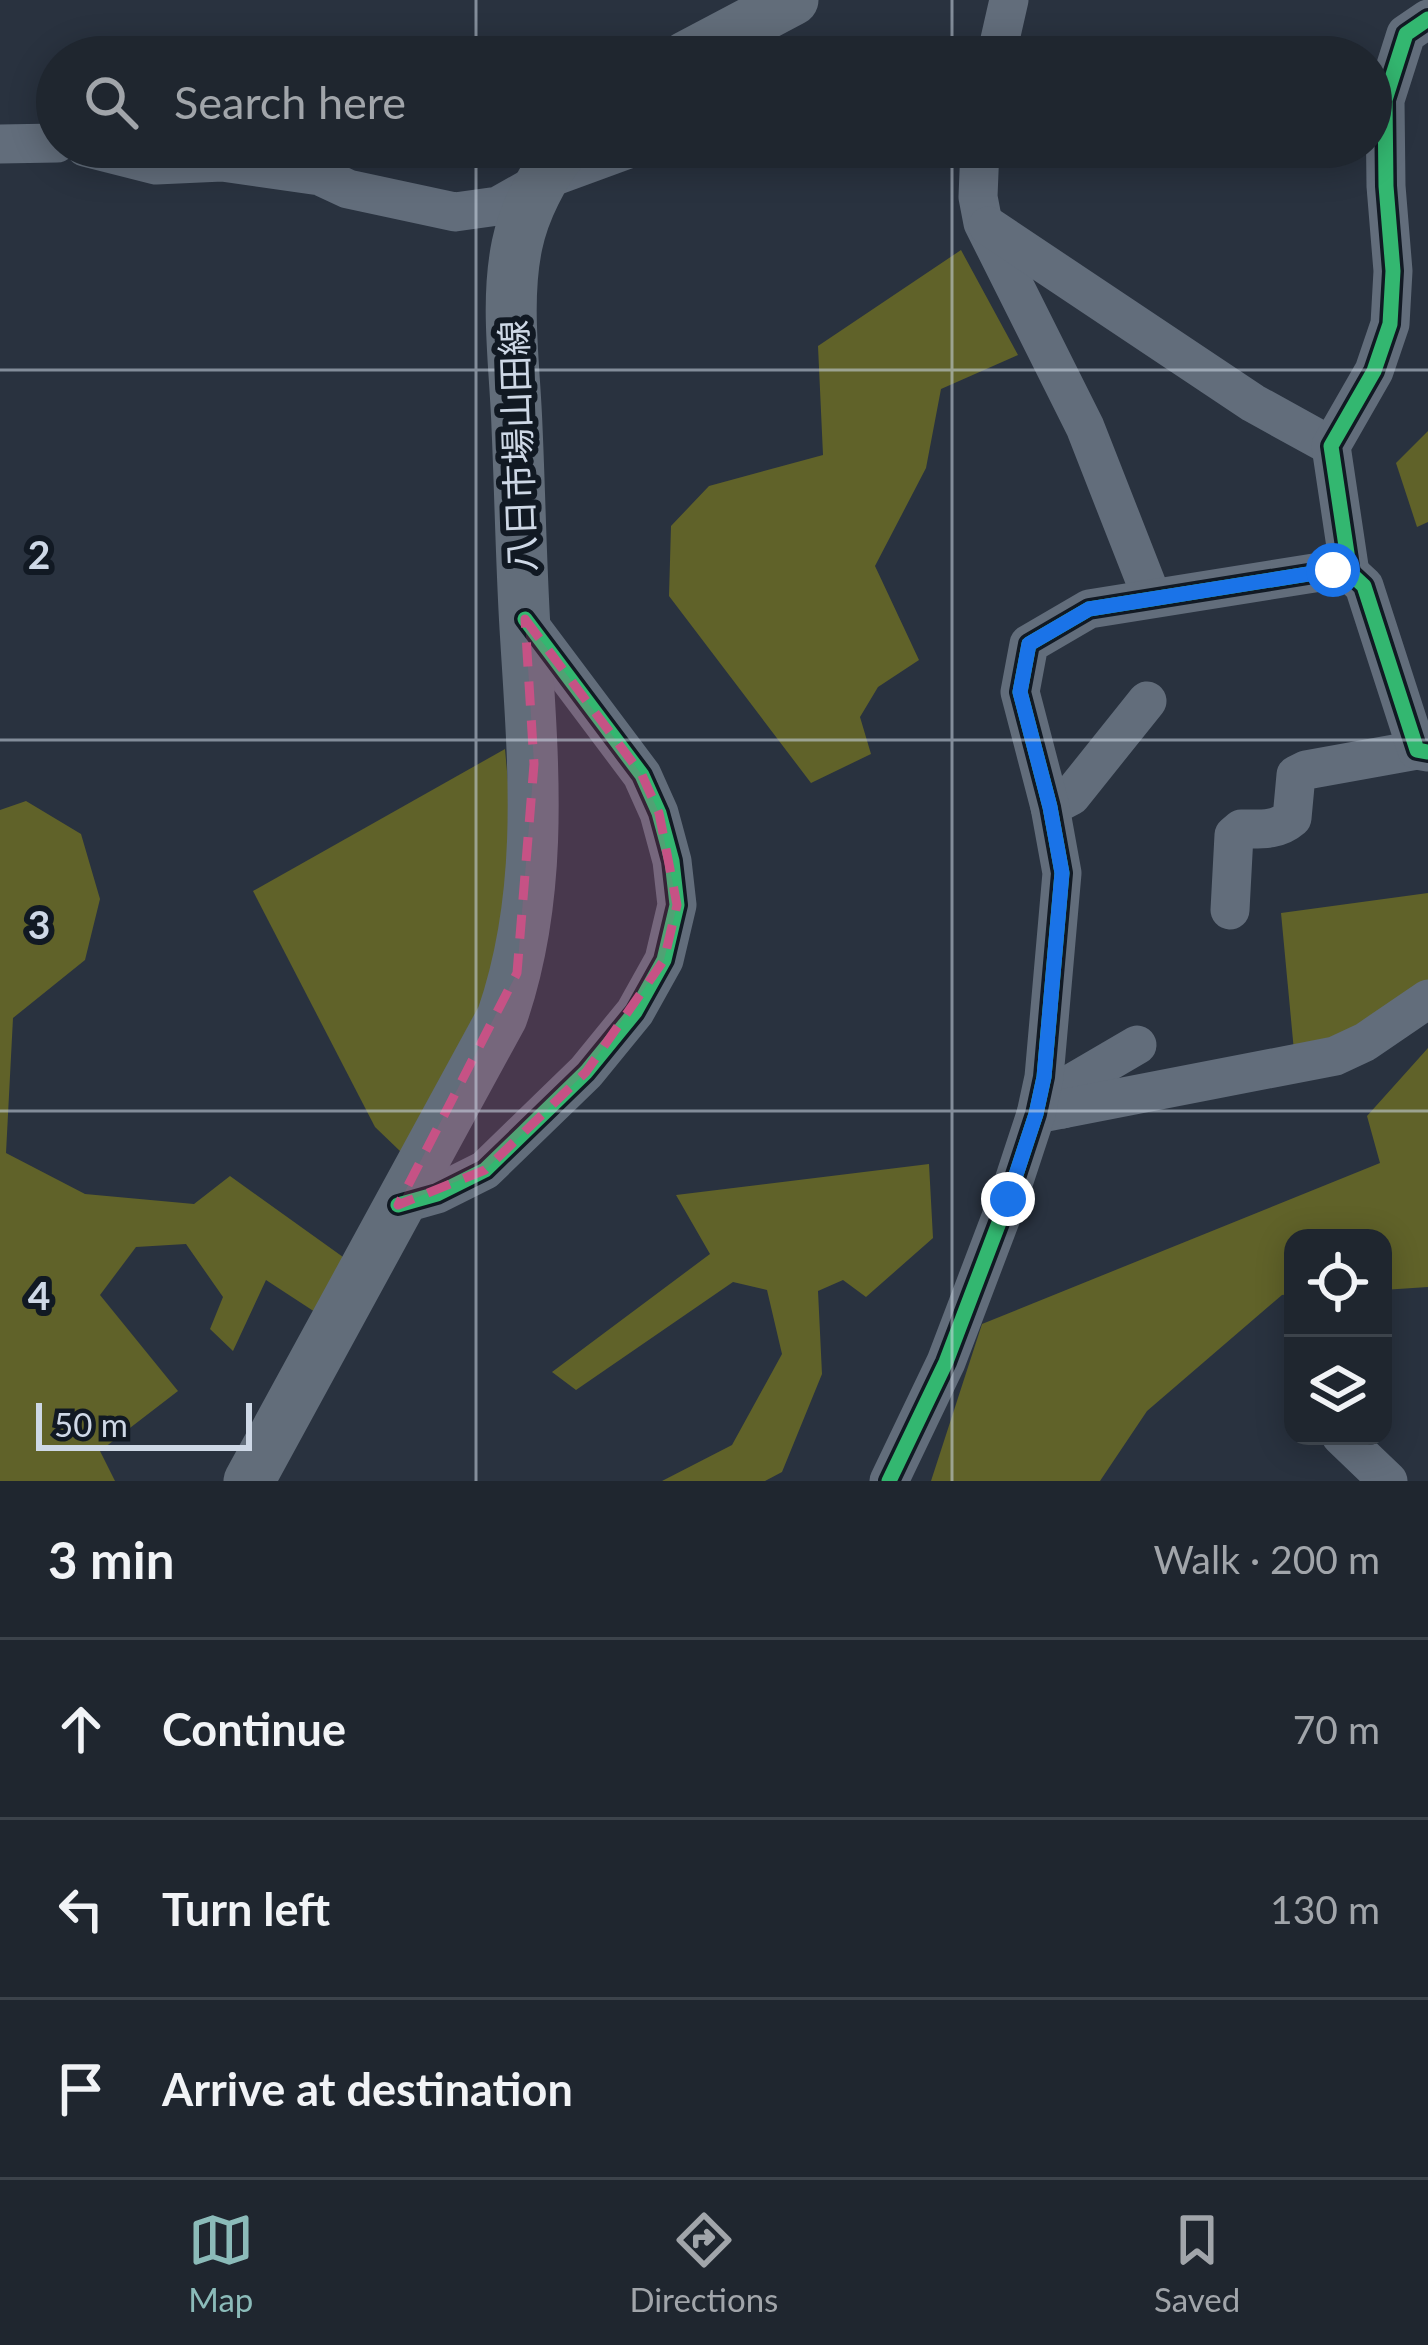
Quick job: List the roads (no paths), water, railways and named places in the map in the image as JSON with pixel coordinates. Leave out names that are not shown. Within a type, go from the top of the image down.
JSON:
[{"type":"main road","points":[[725,36],[794,0]]},
{"type":"main road","name":"八日市場山田線","points":[[249,1481],[502,1017],[517,973],[533,855],[534,764],[512,305],[517,246],[527,213],[552,168]]},
{"type":"street","points":[[1001,36],[1010,0]]},
{"type":"street","points":[[1004,36],[1022,0]]},
{"type":"street","points":[[1392,78],[1406,34],[1428,19]]},
{"type":"street","points":[[0,144],[36,143]]},
{"type":"street","points":[[264,168],[320,176],[348,189],[455,212],[497,206],[549,168]]},
{"type":"street","points":[[979,168],[983,223],[1085,427],[1152,598]]},
{"type":"street","points":[[1350,573],[1331,446],[1374,371],[1390,324],[1393,271],[1387,168]]},
{"type":"street","points":[[983,223],[1252,403],[1331,446]]},
{"type":"street","points":[[1049,1112],[1044,1077],[1062,873],[1020,692],[1029,644],[1089,609],[1333,570],[1350,573],[1364,586],[1422,751],[1296,775],[1292,818],[1272,829],[1241,829],[1234,836],[1230,910]]},
{"type":"street","points":[[398,1204],[437,1194],[485,1170],[586,1072],[635,1012],[664,960],[677,905],[673,861],[642,775],[525,620]]},
{"type":"street","points":[[1050,807],[1071,796],[1147,701]]},
{"type":"street","points":[[1049,1112],[1335,1056],[1365,1042],[1428,999]]},
{"type":"street","points":[[889,1481],[946,1362],[1008,1199],[1049,1112],[1072,1083],[1136,1046]]},
{"type":"street","points":[[1351,1445],[1388,1481]]}]
